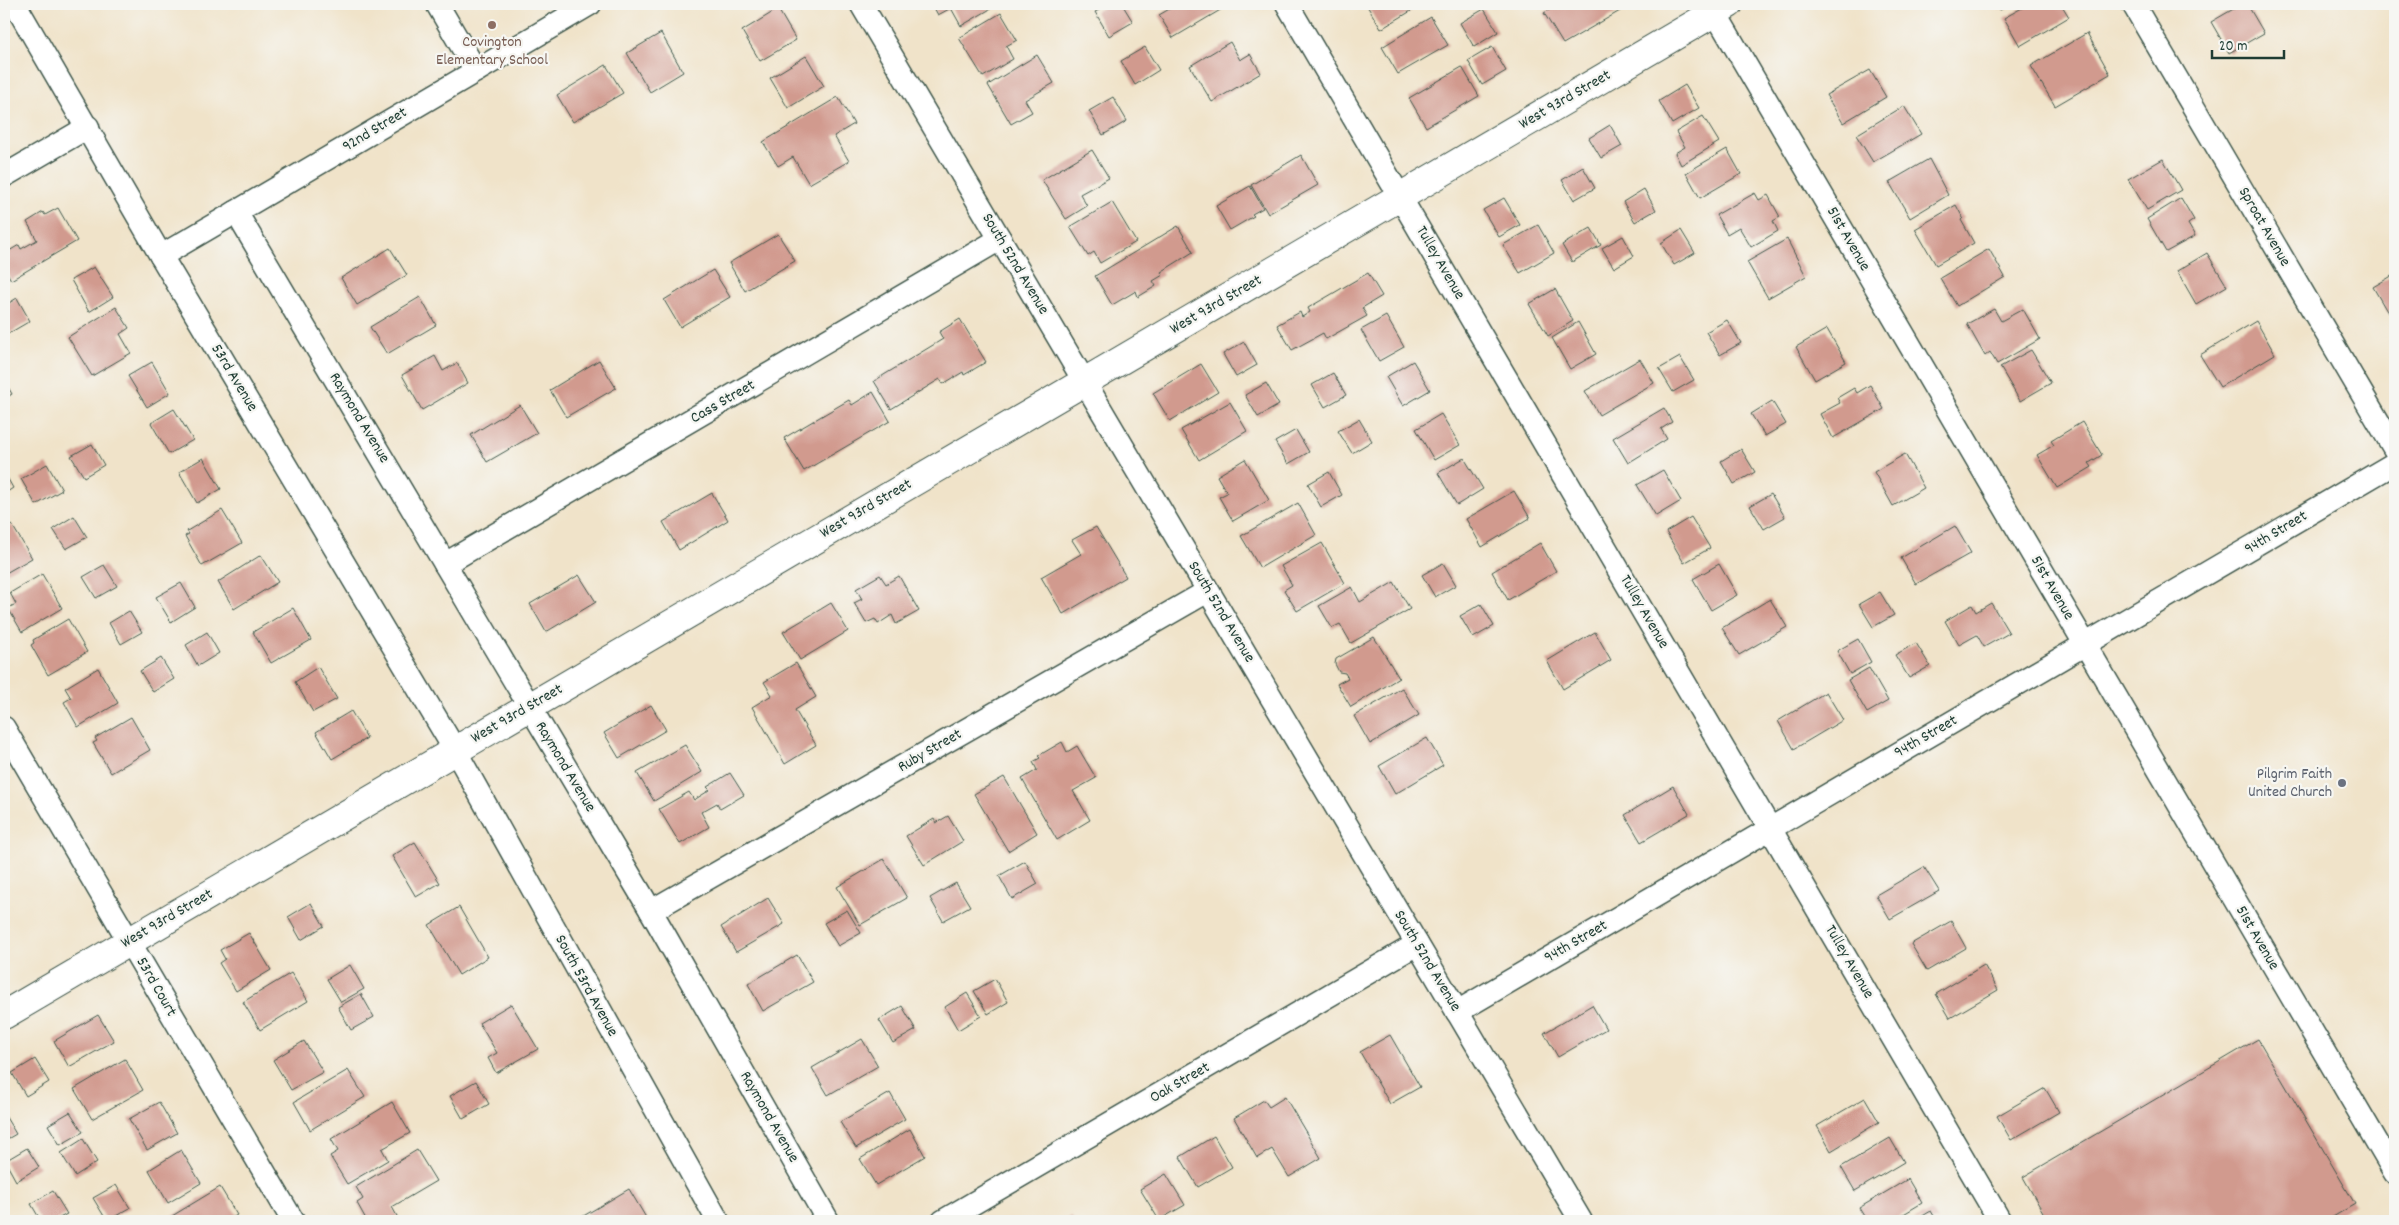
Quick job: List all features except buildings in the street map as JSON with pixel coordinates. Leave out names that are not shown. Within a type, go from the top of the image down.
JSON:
[{"type":"main road","name":"West 93rd Street","points":[[4,1015],[1400,196],[1718,6]]},
{"type":"street","name":"53rd Avenue","points":[[15,4],[88,127],[161,256],[455,750]]},
{"type":"street","points":[[437,4],[476,71]]},
{"type":"street","name":"92nd Street","points":[[161,256],[590,4]]},
{"type":"street","name":"South 52nd Avenue","points":[[861,4],[1581,1221]]},
{"type":"street","name":"Tulley Avenue","points":[[1287,4],[2000,1221]]},
{"type":"street","name":"Sproat Avenue","points":[[2133,4],[2395,450]]},
{"type":"street","name":"51st Avenue","points":[[1718,6],[2086,645],[2395,1173]]},
{"type":"street","points":[[4,176],[88,127]]},
{"type":"street","name":"Raymond Avenue","points":[[236,212],[651,911],[828,1221]]},
{"type":"street","name":"Cass Street","points":[[445,564],[1000,239]]},
{"type":"street","name":"94th Street","points":[[1457,1012],[2395,463]]},
{"type":"street","name":"Ruby Street","points":[[651,911],[1208,591]]},
{"type":"street","name":"53rd Court","points":[[4,728],[293,1221]]},
{"type":"street","name":"South 53rd Avenue","points":[[455,750],[718,1221]]},
{"type":"street","name":"Oak Street","points":[[943,1221],[1417,944]]},
{"type":"place","name":"Covington Elementary School","points":[[492,25]]},
{"type":"place","name":"Pilgrim Faith United Church","points":[[2342,783]]}]
